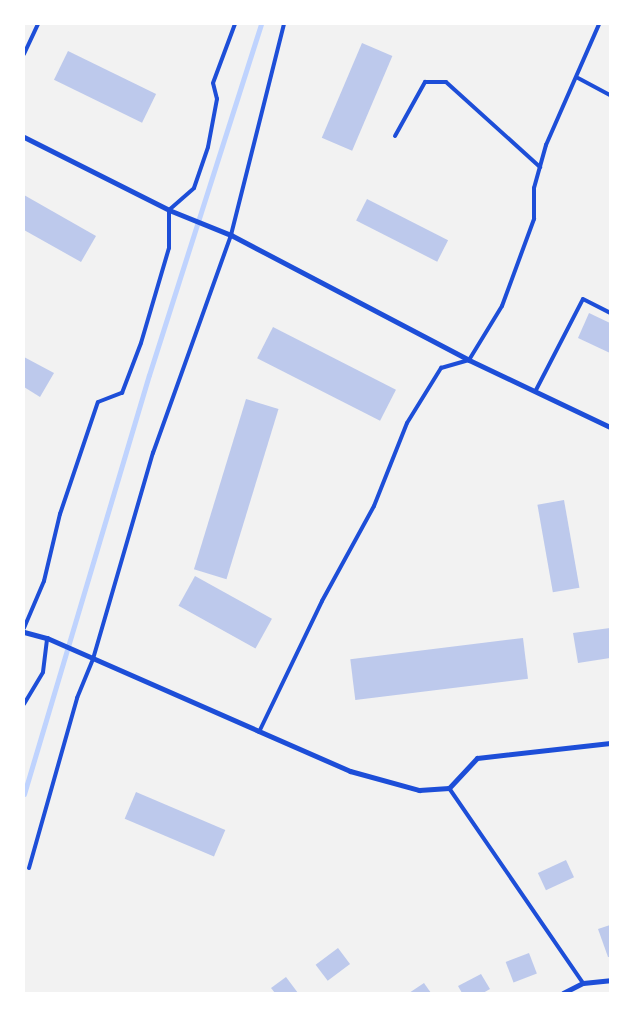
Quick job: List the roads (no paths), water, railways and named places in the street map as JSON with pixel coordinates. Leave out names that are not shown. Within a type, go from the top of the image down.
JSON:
[{"type":"street","points":[[24,137],[170,210],[230,235],[468,360],[536,390],[610,427]]},
{"type":"street","points":[[24,632],[47,638],[350,771],[419,790],[449,788],[477,758],[610,743]]},
{"type":"street","points":[[563,993],[583,983],[610,980]]},
{"type":"lane","points":[[24,54],[38,24]]},
{"type":"lane","points":[[24,628],[44,581],[60,514],[98,402],[122,392],[141,343],[169,248],[170,210],[194,188],[208,147],[217,99],[213,84],[235,24]]},
{"type":"lane","points":[[29,868],[76,698],[92,659],[152,453],[230,235],[284,24]]},
{"type":"lane","points":[[259,732],[322,601],[374,506],[407,423],[441,368],[468,360],[502,306],[534,219],[534,188],[546,145],[578,78],[599,24]]},
{"type":"lane","points":[[578,78],[610,95]]},
{"type":"lane","points":[[395,136],[425,82],[446,82],[540,166]]},
{"type":"lane","points":[[536,390],[583,299],[610,313]]},
{"type":"lane","points":[[24,704],[43,672],[47,638]]},
{"type":"lane","points":[[449,788],[583,983]]},
{"type":"waterway","points":[[24,794],[149,375],[261,24]]}]
